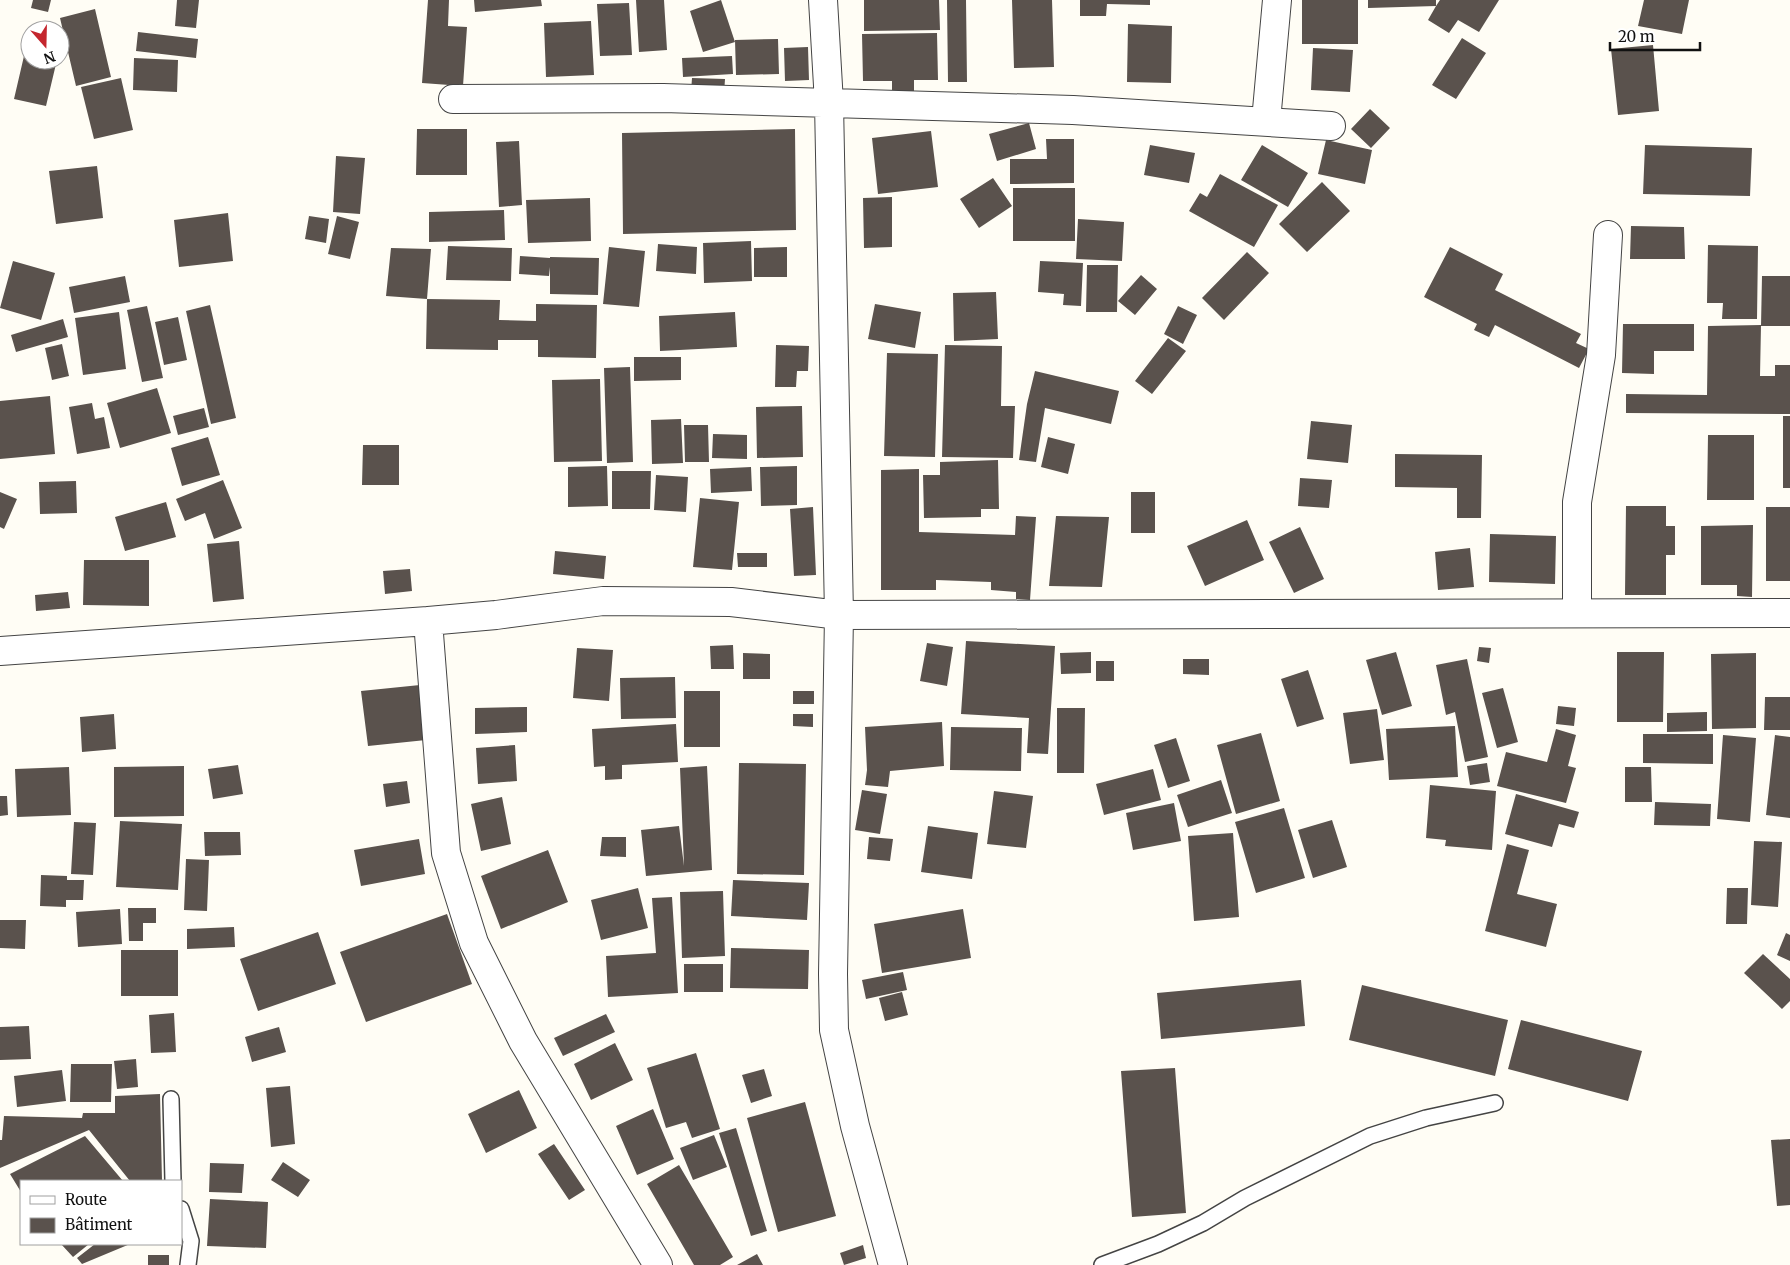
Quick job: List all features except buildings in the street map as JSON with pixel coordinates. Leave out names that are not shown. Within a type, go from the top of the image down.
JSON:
[{"type":"street","points":[[823,0],[829,102],[840,615],[832,974],[834,1030],[855,1126],[893,1265]]},
{"type":"street","points":[[1266,121],[1277,0]]},
{"type":"street","points":[[453,99],[663,98],[829,102],[1073,110],[1331,126]]},
{"type":"street","points":[[1577,613],[1577,502],[1601,355],[1608,235]]},
{"type":"street","points":[[0,651],[428,621],[496,615],[603,601],[731,602],[840,615],[1790,613]]},
{"type":"street","points":[[428,621],[446,853],[474,943],[523,1040],[658,1265]]},
{"type":"lane","points":[[171,1099],[173,1180]]},
{"type":"lane","points":[[1102,1265],[1158,1244],[1203,1223],[1245,1198],[1370,1136],[1426,1118],[1495,1102]]},
{"type":"lane","points":[[182,1212],[191,1241],[188,1265]]}]
